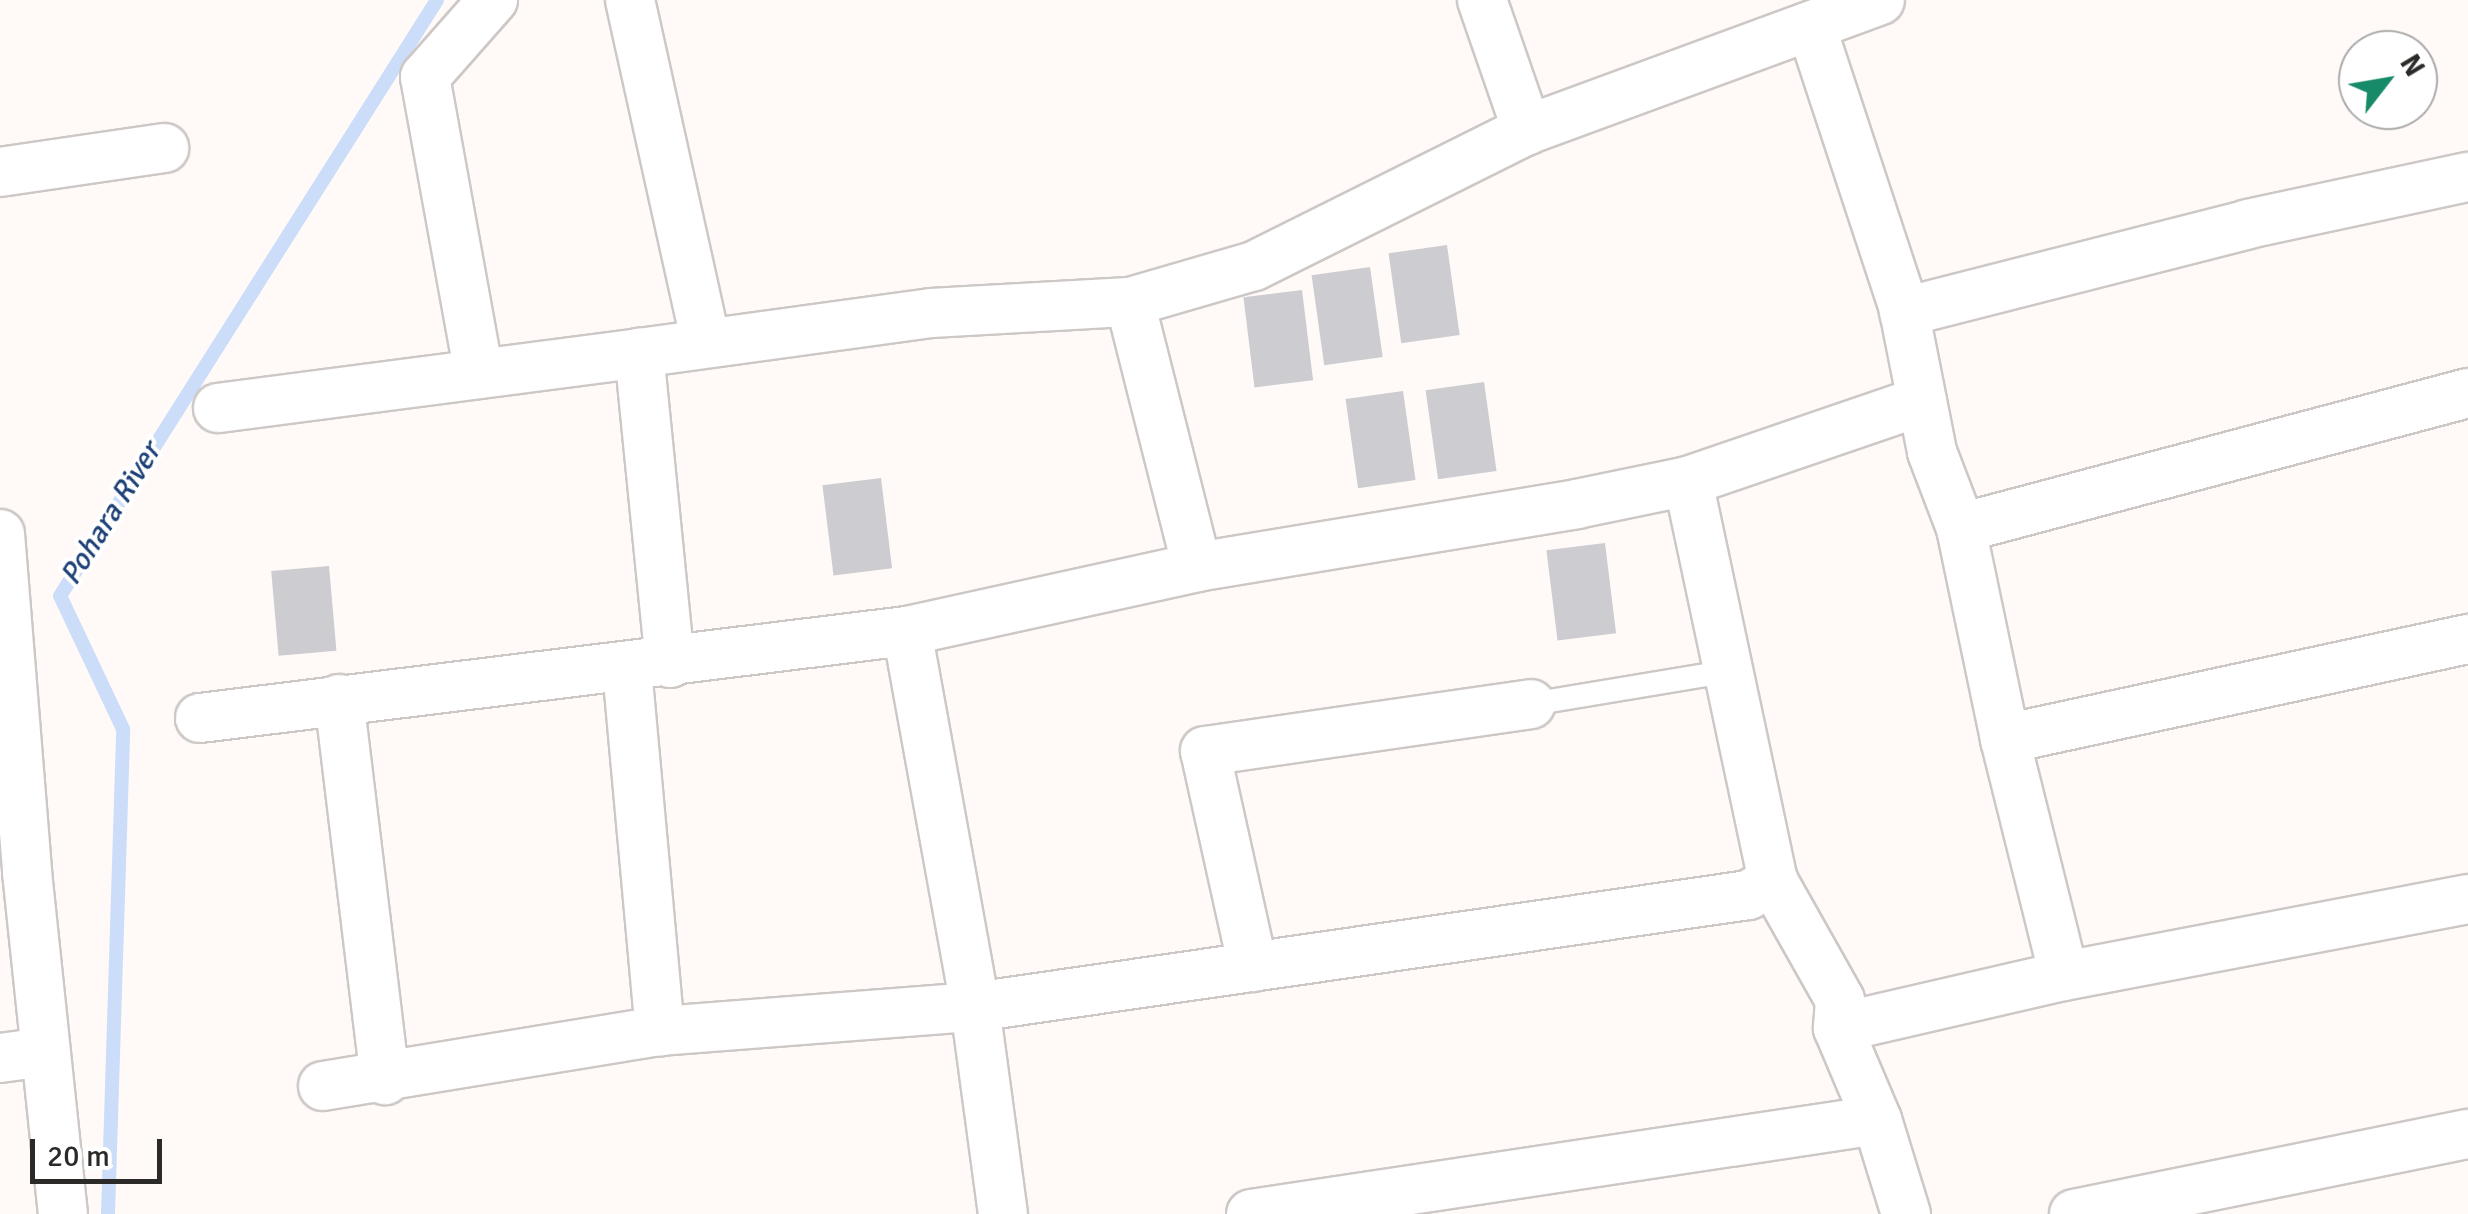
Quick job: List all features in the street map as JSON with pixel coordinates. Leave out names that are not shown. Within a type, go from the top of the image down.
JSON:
[{"type":"street","points":[[479,374],[425,77],[493,0]]},
{"type":"street","points":[[630,0],[706,343]]},
{"type":"street","points":[[1482,0],[1527,130]]},
{"type":"street","points":[[218,408],[931,313],[1130,302],[1254,266],[1527,130],[1880,0]]},
{"type":"street","points":[[1812,26],[1904,312],[1932,452],[1961,528],[2005,740],[2064,976]]},
{"type":"street","points":[[0,172],[164,148]]},
{"type":"street","points":[[1904,312],[2248,224],[2468,176]]},
{"type":"street","points":[[1130,302],[1197,568]]},
{"type":"street","points":[[638,354],[660,1031]]},
{"type":"street","points":[[1961,528],[2468,393]]},
{"type":"street","points":[[200,718],[340,698],[649,666],[907,631],[1197,568],[1577,504],[1688,481],[1922,401]]},
{"type":"street","points":[[1688,481],[1773,881],[1840,1000],[1838,1028],[1877,1120],[1906,1214]]},
{"type":"street","points":[[0,534],[22,1055],[63,1214]]},
{"type":"street","points":[[907,631],[975,1007],[1003,1214]]},
{"type":"street","points":[[2005,740],[2468,639]]},
{"type":"street","points":[[340,698],[384,1080]]},
{"type":"street","points":[[1253,967],[1205,750],[1531,704]]},
{"type":"street","points":[[323,1086],[384,1080],[660,1031],[975,1007],[1748,896],[1773,881]]},
{"type":"street","points":[[1838,1028],[2064,976],[2468,900]]},
{"type":"street","points":[[1252,1214],[1877,1120]]},
{"type":"street","points":[[2074,1214],[2468,1134]]},
{"type":"lane","points":[[1531,704],[1730,671]]},
{"type":"building","points":[[1447,245],[1460,335],[1401,343],[1389,253]]},
{"type":"building","points":[[1370,267],[1383,357],[1324,365],[1312,275]]},
{"type":"building","points":[[1302,290],[1313,380],[1255,388],[1243,297]]},
{"type":"building","points":[[1484,382],[1497,471],[1438,479],[1426,390]]},
{"type":"building","points":[[1403,391],[1416,480],[1358,488],[1346,399]]},
{"type":"building","points":[[881,478],[892,568],[834,576],[822,485]]},
{"type":"building","points":[[1605,543],[1616,633],[1558,641],[1546,550]]},
{"type":"building","points":[[329,566],[336,651],[279,656],[271,571]]},
{"type":"waterway","name":"Pohara River","points":[[108,1214],[123,729],[60,596],[437,0]]}]
